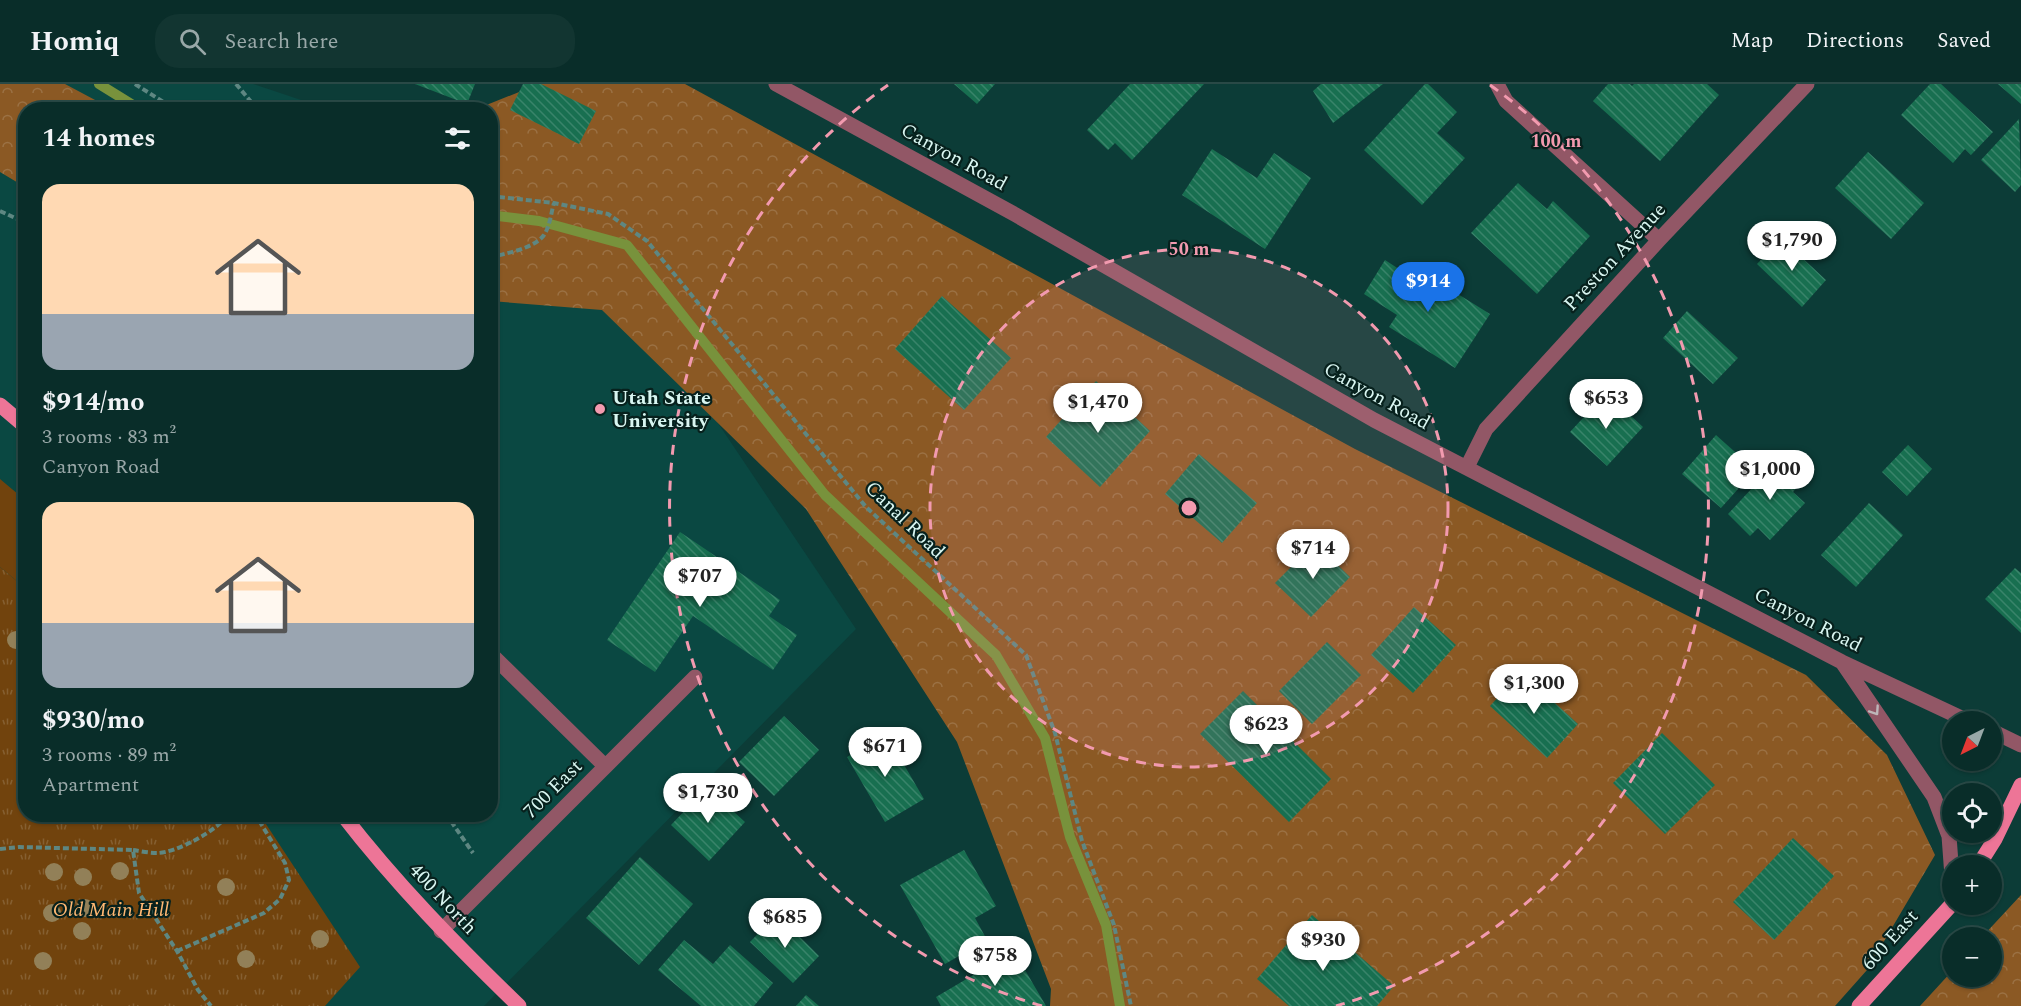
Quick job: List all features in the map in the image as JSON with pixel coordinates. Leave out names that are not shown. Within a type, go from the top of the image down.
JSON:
[{"type":"main road","points":[[0,405],[18,420]]},
{"type":"main road","points":[[1984,855],[1995,839],[2021,785]]},
{"type":"main road","name":"400 North","points":[[348,822],[441,931],[519,1006]]},
{"type":"main road","name":"600 East","points":[[1859,1006],[1942,915]]},
{"type":"street","name":"Canyon Road","points":[[776,84],[1016,215],[1374,420],[1842,662],[1947,711]]},
{"type":"street","points":[[1497,84],[1506,101],[1659,240]]},
{"type":"street","name":"Preston Avenue","points":[[1467,467],[1486,429],[1659,240],[1807,84]]},
{"type":"street","points":[[498,661],[605,766]]},
{"type":"street","points":[[1842,662],[1934,797],[1949,836],[1950,855]]},
{"type":"street","name":"700 East","points":[[441,931],[695,677]]},
{"type":"street","points":[[2002,736],[2021,745]]},
{"type":"path","points":[[135,84],[163,102]]},
{"type":"path","points":[[236,84],[251,102]]},
{"type":"path","name":"Canal Road","points":[[498,197],[554,203],[608,214],[647,241],[866,507],[1026,655],[1055,733],[1082,841],[1114,925],[1131,1006]]},
{"type":"path","points":[[498,255],[516,252],[543,238],[554,203]]},
{"type":"path","points":[[0,211],[18,219]]},
{"type":"path","points":[[0,849],[19,847],[133,850],[157,853],[177,850],[221,822]]},
{"type":"path","points":[[177,951],[264,913],[280,899],[290,880],[285,863],[260,822]]},
{"type":"path","points":[[452,822],[473,853]]},
{"type":"path","points":[[133,850],[139,893],[177,951],[198,990],[211,1006]]},
{"type":"shaded area","name":"Utah State University","points":[[0,84],[253,84],[307,102],[18,102],[18,822],[498,822],[498,167],[561,189],[856,629],[484,1006],[0,1006]]},
{"type":"green space","points":[[0,84],[65,84],[99,102],[18,102],[18,183],[0,172]]},
{"type":"green space","points":[[539,84],[685,84],[1355,449],[1806,675],[1887,755],[1935,855],[1867,970],[1835,1006],[1050,1006],[1051,989],[957,742],[806,509],[602,310],[498,302],[498,102],[494,102]]},
{"type":"green space","points":[[0,479],[18,494],[18,582],[0,567]]},
{"type":"green space","name":"Old Main Hill","points":[[0,567],[18,582],[18,822],[265,822],[360,967],[325,1006],[0,1006]]},
{"type":"green space","points":[[2021,895],[2021,1006],[1920,1006],[1942,982],[1942,987],[2002,987],[2002,927],[1991,927]]},
{"type":"building","points":[[415,84],[475,84],[468,102],[462,102]]},
{"type":"building","points":[[523,84],[541,84],[596,111],[579,144],[510,110]]},
{"type":"building","points":[[954,84],[995,84],[977,104]]},
{"type":"building","points":[[1130,84],[1204,84],[1132,160],[1115,143],[1108,150],[1087,130]]},
{"type":"building","points":[[1321,84],[1383,84],[1333,123],[1313,91]]},
{"type":"building","points":[[1425,84],[1428,84],[1457,112],[1437,133],[1465,158],[1422,205],[1364,150]]},
{"type":"building","points":[[1608,84],[1630,84],[1632,86],[1634,84],[1707,84],[1719,95],[1660,161],[1593,101]]},
{"type":"building","points":[[1930,84],[1941,84],[1993,132],[1971,155],[1965,149],[1953,163],[1901,115]]},
{"type":"building","points":[[1998,84],[2021,84],[2021,104]]},
{"type":"building","points":[[2019,119],[2021,185],[2015,192],[1981,160]]},
{"type":"building","points":[[1212,149],[1257,178],[1274,153],[1311,178],[1265,249],[1182,195]]},
{"type":"building","points":[[1868,152],[1924,203],[1891,239],[1835,188]]},
{"type":"building","points":[[1518,183],[1547,209],[1553,201],[1590,236],[1537,294],[1471,233]]},
{"type":"building","points":[[1781,238],[1826,280],[1802,307],[1757,264]]},
{"type":"building","points":[[1385,260],[1419,282],[1424,273],[1490,314],[1455,368],[1389,327],[1397,315],[1364,294]]},
{"type":"building","points":[[942,296],[1011,358],[964,410],[895,349]]},
{"type":"building","points":[[1687,311],[1738,358],[1713,384],[1663,338]]},
{"type":"building","points":[[1096,381],[1150,431],[1100,487],[1046,437]]},
{"type":"building","points":[[1606,393],[1643,427],[1607,466],[1570,432]]},
{"type":"building","points":[[1716,435],[1755,470],[1721,508],[1682,474]]},
{"type":"building","points":[[1908,445],[1932,469],[1907,496],[1882,472]]},
{"type":"building","points":[[1199,454],[1257,503],[1222,543],[1165,494]]},
{"type":"building","points":[[1781,457],[1804,479],[1793,492],[1805,503],[1770,540],[1758,528],[1750,536],[1728,514]]},
{"type":"building","points":[[1869,503],[1903,535],[1856,587],[1821,555]]},
{"type":"building","points":[[680,532],[780,600],[769,616],[797,635],[773,670],[693,616],[655,672],[607,640]]},
{"type":"building","points":[[1315,543],[1350,577],[1311,617],[1275,583]]},
{"type":"building","points":[[2015,568],[2021,573],[2021,633],[1985,599]]},
{"type":"building","points":[[1414,607],[1456,645],[1413,693],[1371,655]]},
{"type":"building","points":[[1327,642],[1361,675],[1312,724],[1279,691]]},
{"type":"building","points":[[1521,672],[1578,724],[1547,758],[1490,706]]},
{"type":"building","points":[[1243,691],[1331,779],[1289,822],[1200,734]]},
{"type":"building","points":[[784,716],[819,750],[774,796],[739,762]]},
{"type":"building","points":[[1662,733],[1715,785],[1665,834],[1613,783]]},
{"type":"building","points":[[886,734],[924,799],[885,822],[847,757]]},
{"type":"building","points":[[707,787],[745,822],[709,861],[671,825]]},
{"type":"building","points":[[1793,838],[1834,876],[1774,940],[1733,902]]},
{"type":"building","points":[[964,850],[996,906],[975,918],[987,940],[945,964],[900,885]]},
{"type":"building","points":[[640,857],[693,904],[639,965],[586,918]]},
{"type":"building","points":[[777,914],[819,956],[793,983],[750,942]]},
{"type":"building","points":[[1312,915],[1394,986],[1377,1006],[1289,1006],[1257,979]]},
{"type":"building","points":[[684,940],[713,964],[730,945],[773,983],[754,1006],[701,1006],[658,970]]},
{"type":"building","points":[[1014,951],[1046,1006],[941,1006],[936,997]]},
{"type":"building","points":[[806,995],[819,1006],[796,1006]]},
{"type":"waterway","points":[[99,84],[128,102]]},
{"type":"waterway","points":[[498,216],[539,221],[627,245],[825,495],[996,655],[1045,738],[1070,837],[1106,925],[1120,1006]]},
{"type":"place","name":"Utah State University","points":[[600,409]]}]
